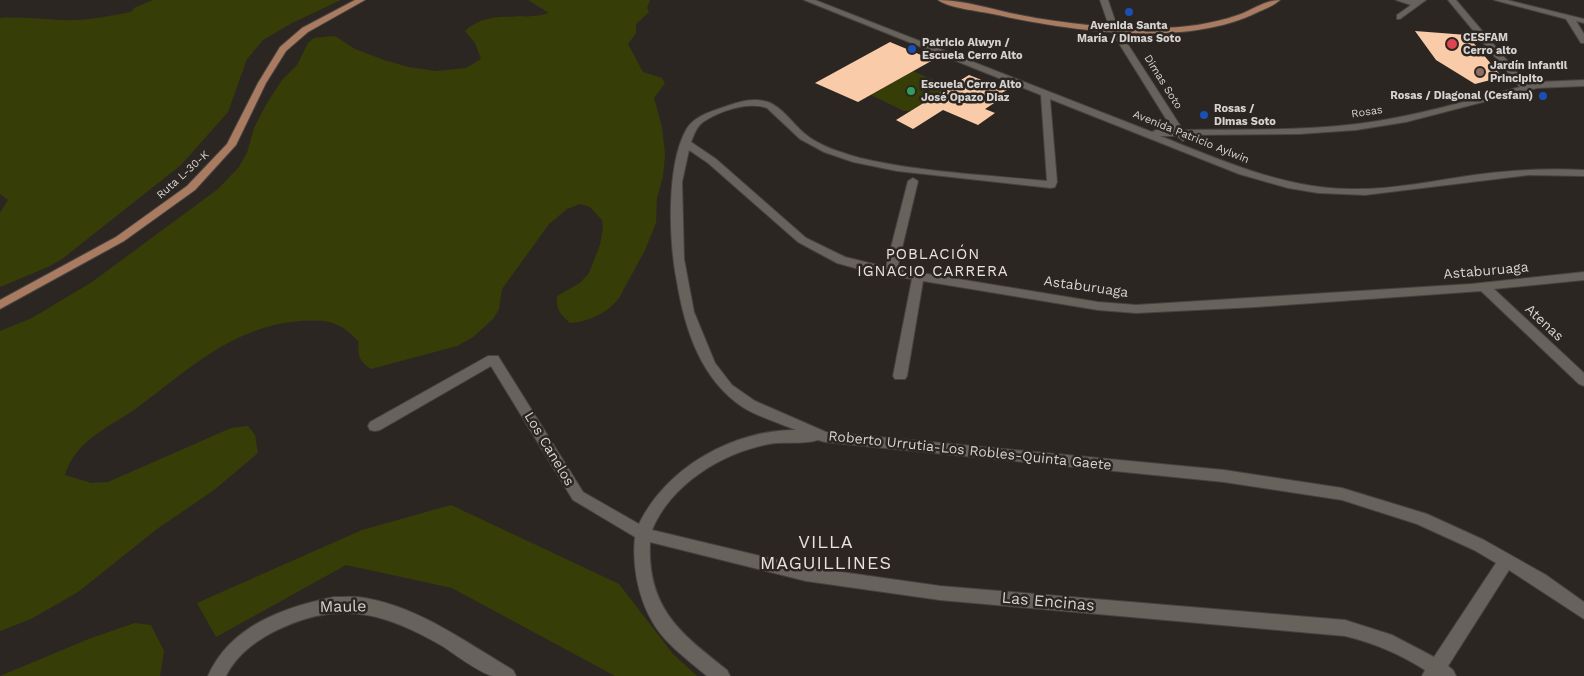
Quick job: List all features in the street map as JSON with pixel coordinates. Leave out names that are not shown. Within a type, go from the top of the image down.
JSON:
[{"type":"main road","name":"Ruta L-30-K","points":[[0,305],[120,239],[184,194],[208,172],[231,145],[262,83],[283,49],[305,30],[361,0]]},
{"type":"main road","points":[[942,0],[1021,17],[1114,29],[1167,30],[1215,24],[1250,14],[1276,0]]},
{"type":"street","name":"Avenida Patricio Aylwin","points":[[808,0],[1260,178],[1335,191],[1379,191],[1518,172],[1584,173]]},
{"type":"street","name":"Dimas Soto","points":[[1104,0],[1114,29],[1188,149]]},
{"type":"street","points":[[1400,0],[1419,2]]},
{"type":"street","points":[[1452,0],[1526,88]]},
{"type":"street","points":[[1498,0],[1584,21]]},
{"type":"street","points":[[1543,11],[1547,0]]},
{"type":"street","points":[[1400,17],[1419,2]]},
{"type":"street","points":[[1569,17],[1584,41]]},
{"type":"street","name":"Rosas","points":[[1148,133],[1180,134],[1356,127],[1406,119],[1549,83],[1584,83]]},
{"type":"street","name":"Roberto Urrutia-Los Robles-Quinta Gaete","points":[[1045,94],[1051,185],[897,168],[857,160],[814,144],[803,137],[770,106],[757,102],[740,104],[699,121],[691,130],[686,143],[678,182],[678,259],[688,312],[708,365],[727,388],[750,404],[825,437],[1224,476],[1342,494],[1422,519],[1507,560],[1584,611]]},
{"type":"street","name":"Astaburuaga","points":[[686,143],[712,161],[792,232],[813,247],[857,265],[1122,309],[1256,303],[1484,286],[1584,276]]},
{"type":"street","points":[[891,272],[913,181]]},
{"type":"street","points":[[900,376],[918,276]]},
{"type":"street","name":"Atenas","points":[[1484,286],[1584,381]]},
{"type":"street","name":"Los Canelos","points":[[375,426],[493,359],[578,496],[643,534]]},
{"type":"street","points":[[721,676],[694,654],[658,616],[642,570],[643,534],[651,517],[672,488],[705,462],[723,452],[763,439],[804,436],[825,437]]},
{"type":"street","name":"Las Encinas","points":[[643,534],[806,574],[940,593],[1345,628],[1386,640],[1438,673]]},
{"type":"street","points":[[1438,673],[1507,560]]},
{"type":"street","name":"Maule","points":[[217,676],[230,655],[252,635],[277,621],[308,608],[358,604],[397,613],[507,676]]},
{"type":"green space","points":[[153,0],[341,0],[292,23],[263,40],[247,59],[228,112],[181,165],[62,259],[48,267],[0,287],[0,213],[8,200],[0,194],[0,18],[91,19],[131,12],[134,8]]},
{"type":"green space","points":[[528,0],[650,0],[647,8],[649,12],[636,24],[636,33],[628,44],[643,72],[662,78],[665,83],[654,98],[662,127],[665,154],[663,176],[657,198],[656,223],[645,250],[619,298],[609,308],[591,319],[577,322],[570,323],[558,308],[557,296],[580,283],[589,273],[600,245],[603,228],[602,220],[590,207],[580,204],[567,209],[549,224],[502,289],[499,309],[493,319],[473,337],[457,346],[371,369],[360,358],[358,351],[359,342],[346,330],[325,321],[299,321],[275,325],[232,341],[212,352],[138,407],[85,443],[70,463],[65,475],[91,483],[108,482],[231,428],[248,426],[255,435],[258,453],[214,490],[157,529],[78,592],[31,619],[0,631],[0,331],[32,318],[92,282],[218,189],[239,167],[247,153],[254,128],[267,103],[282,80],[297,65],[308,43],[314,38],[335,36],[355,49],[408,67],[436,71],[466,68],[481,59],[475,43],[465,31],[485,20],[549,13]]},
{"type":"green space","name":"Escuela Cerro Alto José Opazo Diaz","points":[[913,71],[950,87],[910,111],[904,111],[871,95]]},
{"type":"green space","points":[[451,505],[619,584],[673,654],[697,676],[615,676],[452,588],[346,565],[216,637],[197,603],[362,530]]},
{"type":"green space","points":[[135,623],[151,625],[164,651],[160,676],[0,676],[91,638]]},
{"type":"building","points":[[1415,31],[1467,35],[1502,77],[1475,84],[1436,60]]},
{"type":"building","points":[[890,42],[933,60],[858,102],[815,83]]},
{"type":"building","points":[[969,75],[1007,90],[1000,94],[1005,96],[985,109],[995,113],[978,125],[943,110],[913,129],[896,120]]},
{"type":"place","name":"Avenida Santa María / Dimas Soto","points":[[1129,12]]},
{"type":"place","name":"CESFAM Cerro alto","points":[[1452,44]]},
{"type":"place","name":"Patricio Alwyn / Escuela Cerro Alto","points":[[912,49]]},
{"type":"place","name":"Jardín Infantil Principito","points":[[1480,72]]},
{"type":"place","name":"Escuela Cerro Alto José Opazo Diaz","points":[[911,91]]},
{"type":"place","name":"Rosas / Diagonal (Cesfam)","points":[[1543,96]]},
{"type":"place","name":"Rosas / Dimas Soto","points":[[1204,115]]},
{"type":"district","name":"POBLACIÓN IGNACIO CARRERA","points":[[933,264]]},
{"type":"district","name":"VILLA MAGUILLINES","points":[[826,553]]}]
